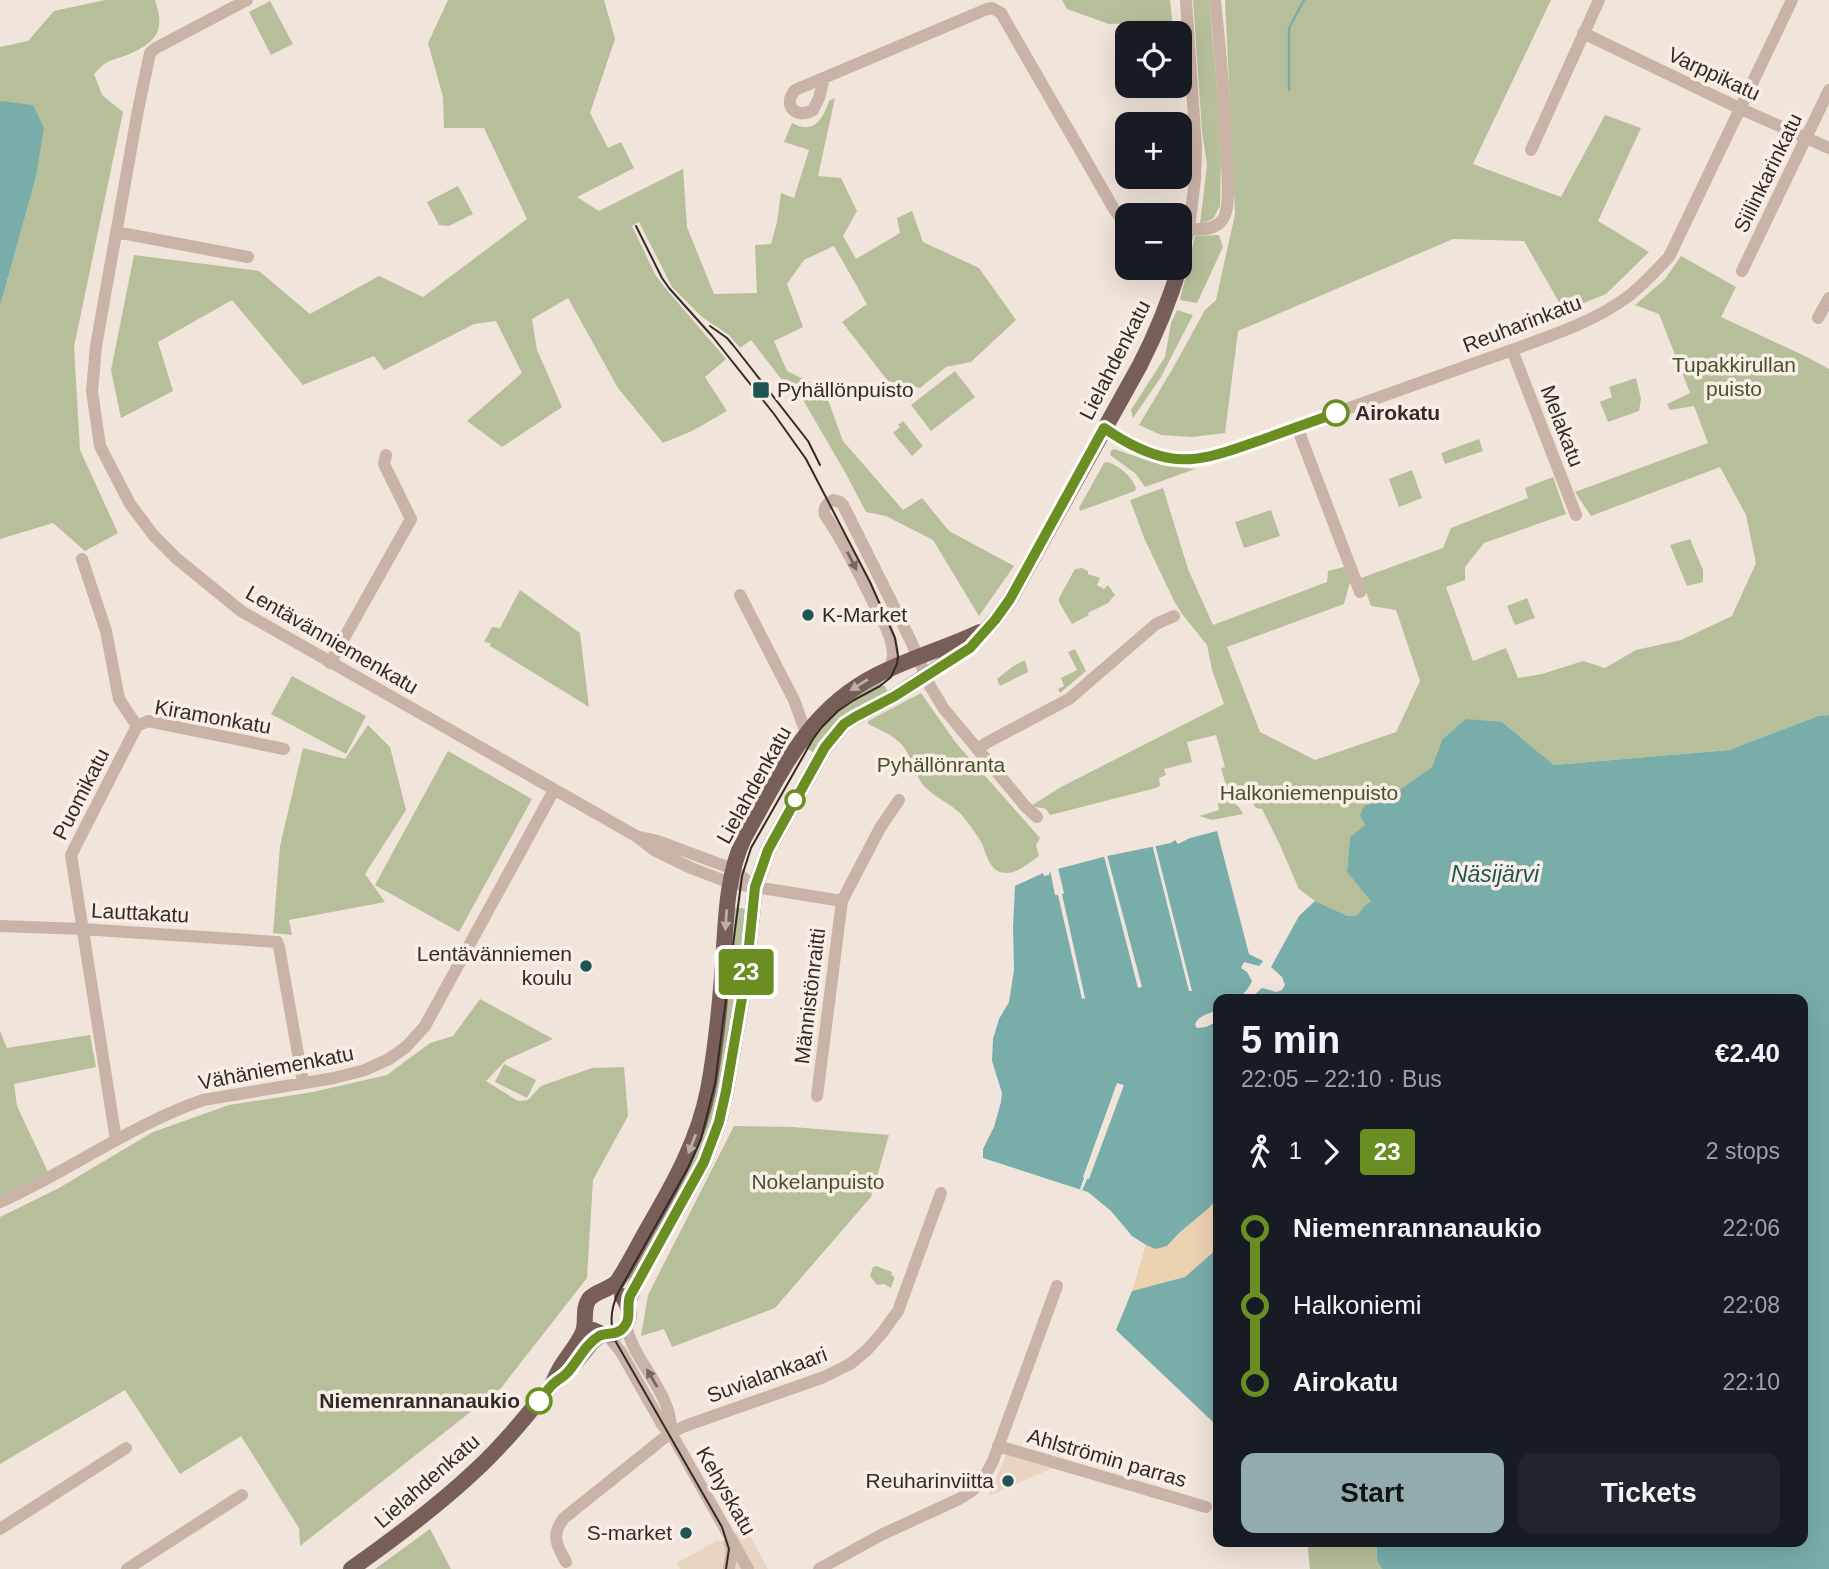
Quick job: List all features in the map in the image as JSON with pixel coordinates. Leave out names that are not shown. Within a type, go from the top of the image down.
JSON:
[{"type":"main road","name":"Lielahdenkatu","points":[[627,1304],[704,1162],[719,1122],[746,975],[755,887],[768,850],[821,753],[835,733],[855,717],[895,696],[970,648],[1010,599],[1154,337],[1175,280]]},
{"type":"main road","name":"Lielahdenkatu","points":[[604,1291],[613,1286],[620,1277],[688,1153],[701,1119],[715,1041],[731,876],[744,838],[806,733],[837,700],[865,681],[888,670],[989,628]]},
{"type":"main road","points":[[604,1291],[618,1293],[627,1304],[629,1318],[618,1332],[604,1335],[594,1331],[585,1319],[586,1304],[590,1298],[604,1291]]},
{"type":"main road","name":"Lielahdenkatu","points":[[552,1385],[560,1367],[578,1342],[585,1319]]},
{"type":"main road","name":"Lielahdenkatu","points":[[351,1569],[391,1541],[478,1468],[552,1385],[567,1373],[593,1342],[604,1335]]},
{"type":"street","name":"Lentävänniemenkatu","points":[[247,0],[150,53],[96,346],[92,391],[100,446],[130,504],[154,536],[176,558],[241,611],[636,836],[658,841],[755,887]]},
{"type":"street","name":"Lielahdenkatu","points":[[1186,0],[1196,146],[1192,204]]},
{"type":"street","points":[[1192,229],[1202,230],[1217,225],[1227,211],[1225,110],[1215,0]]},
{"type":"street","points":[[1531,150],[1599,0]]},
{"type":"street","name":"Reuharinkatu","points":[[1104,428],[1128,443],[1168,458],[1189,459],[1217,455],[1513,351],[1607,310],[1644,284],[1669,257],[1793,0]]},
{"type":"street","points":[[824,78],[979,12],[996,9],[1001,13],[1115,210]]},
{"type":"street","name":"Varppikatu","points":[[1583,33],[1829,148]]},
{"type":"street","name":"Siilinkarinkatu","points":[[1742,271],[1829,90]]},
{"type":"street","points":[[116,232],[248,257]]},
{"type":"street","points":[[1818,318],[1829,298]]},
{"type":"street","name":"Melakatu","points":[[1513,351],[1576,515]]},
{"type":"street","points":[[1297,427],[1360,592]]},
{"type":"street","points":[[330,663],[411,519],[384,464],[386,455]]},
{"type":"street","points":[[888,670],[893,654],[885,627],[844,543],[825,515],[826,506],[834,500],[843,505],[944,709],[1037,817]]},
{"type":"street","points":[[82,559],[106,631],[120,699],[136,726]]},
{"type":"street","points":[[740,595],[794,700],[806,733]]},
{"type":"street","points":[[977,749],[1069,699],[1156,624],[1174,616]]},
{"type":"street","name":"Kiramonkatu","points":[[136,726],[148,721],[284,749]]},
{"type":"street","name":"Puomikatu","points":[[116,1140],[71,855],[136,726]]},
{"type":"street","name":"Vähäniemenkatu","points":[[0,1202],[53,1177],[161,1116],[203,1100],[334,1078],[378,1065],[406,1047],[425,1026],[554,790]]},
{"type":"street","points":[[755,887],[842,901],[880,828],[899,800]]},
{"type":"street","name":"Männistönraitti","points":[[817,1096],[842,901]]},
{"type":"street","name":"Lauttakatu","points":[[0,926],[277,942],[303,1082]]},
{"type":"street","name":"Suvialankaari","points":[[566,1563],[556,1542],[557,1526],[671,1433],[824,1377],[850,1364],[867,1350],[898,1311],[941,1194]]},
{"type":"street","points":[[819,1569],[880,1535],[959,1499],[984,1478],[993,1461],[1057,1286]]},
{"type":"street","name":"Kehyskatu","points":[[626,1324],[634,1345],[667,1407],[671,1433]]},
{"type":"street","name":"Kehyskatu","points":[[604,1335],[621,1352],[663,1426],[671,1433],[748,1569]]},
{"type":"street","name":"Ahlströmin parras","points":[[998,1446],[1206,1507]]},
{"type":"street","points":[[0,1529],[126,1448]]},
{"type":"street","points":[[127,1569],[242,1495]]},
{"type":"street","points":[[729,1535],[732,1550],[729,1569]]},
{"type":"green space","points":[[105,0],[155,0],[159,28],[145,46],[108,62],[94,74],[102,95],[123,112],[74,347],[80,450],[118,533],[85,551],[53,523],[0,539],[0,306],[35,181],[38,154],[7,103],[0,101],[0,47],[28,41],[54,11]]},
{"type":"green space","points":[[448,0],[604,0],[615,39],[590,113],[608,148],[621,142],[634,168],[577,197],[599,211],[683,169],[687,227],[714,294],[757,293],[755,245],[771,244],[781,193],[794,198],[809,150],[784,142],[792,123],[812,126],[824,114],[829,101],[835,98],[818,176],[841,178],[857,211],[843,236],[856,259],[900,233],[897,218],[912,211],[923,242],[979,268],[1016,320],[971,362],[946,367],[920,388],[888,381],[842,322],[867,304],[834,246],[804,260],[787,284],[803,327],[774,341],[787,371],[824,389],[843,441],[903,510],[922,498],[949,531],[1014,566],[979,616],[933,540],[886,516],[866,512],[795,386],[789,389],[751,340],[740,348],[729,335],[702,317],[672,287],[639,222],[632,226],[656,276],[726,359],[705,377],[727,411],[692,431],[663,443],[618,388],[568,298],[532,319],[537,350],[562,407],[502,447],[467,421],[522,373],[496,321],[474,324],[384,370],[374,356],[303,385],[232,300],[158,342],[173,391],[121,418],[111,370],[134,255],[259,271],[310,314],[379,276],[423,297],[527,219],[484,128],[444,128],[443,97],[428,43]]},
{"type":"green space","points":[[1062,0],[1170,0],[1172,21],[1115,21],[1115,24],[1109,24],[1067,9]]},
{"type":"green space","points":[[1193,0],[1209,0],[1221,159],[1220,206],[1213,219],[1200,224],[1207,165],[1202,131]]},
{"type":"green space","points":[[1225,0],[1551,0],[1473,164],[1561,197],[1605,115],[1641,128],[1598,221],[1649,252],[1606,294],[1564,311],[1524,241],[1453,239],[1238,331],[1225,433],[1192,437],[1161,435],[1139,425],[1205,310],[1216,300],[1235,214]]},
{"type":"green space","points":[[270,1],[293,44],[271,55],[249,12]]},
{"type":"green space","points":[[458,186],[473,214],[449,226],[439,225],[427,202]]},
{"type":"green space","points":[[1219,235],[1223,247],[1197,303],[1180,300],[1185,280],[1192,280],[1192,249],[1195,236]]},
{"type":"green space","points":[[1681,256],[1736,287],[1721,317],[1829,369],[1829,715],[1818,716],[1729,750],[1554,765],[1502,722],[1442,740],[1432,767],[1388,798],[1365,805],[1365,825],[1350,837],[1347,871],[1372,901],[1363,907],[1358,915],[1348,916],[1315,901],[1299,889],[1262,809],[1256,808],[1241,792],[1227,789],[1221,768],[1225,767],[1216,735],[1187,742],[1192,762],[1164,769],[1166,775],[1159,778],[1160,786],[1156,788],[1050,815],[1046,809],[1031,806],[1061,787],[1224,704],[1212,670],[1207,645],[1174,601],[1145,540],[1130,500],[1163,488],[1188,569],[1213,625],[1327,582],[1328,571],[1344,567],[1350,582],[1344,604],[1227,647],[1260,732],[1315,760],[1396,732],[1420,681],[1396,610],[1371,606],[1361,578],[1443,548],[1451,528],[1528,498],[1525,488],[1553,477],[1566,514],[1484,543],[1465,567],[1465,580],[1446,587],[1473,661],[1506,648],[1518,678],[1542,674],[1583,661],[1605,668],[1636,650],[1681,640],[1732,616],[1756,563],[1746,515],[1720,467],[1591,516],[1575,492],[1708,443],[1694,406],[1670,410],[1667,404],[1690,393],[1659,314],[1635,305],[1665,279]]},
{"type":"green space","points":[[1177,310],[1193,315],[1161,377],[1133,418],[1131,410],[1165,357],[1171,323]]},
{"type":"green space","points":[[955,371],[975,397],[931,431],[911,405]]},
{"type":"green space","points":[[1636,378],[1641,399],[1639,411],[1608,422],[1600,402],[1612,397],[1609,387]]},
{"type":"green space","points":[[903,421],[923,446],[912,456],[893,433]]},
{"type":"green space","points":[[1479,439],[1483,451],[1445,464],[1441,453]]},
{"type":"green space","points":[[1114,449],[1161,465],[1195,469],[1145,487],[1136,474],[1110,455]]},
{"type":"green space","points":[[1108,462],[1128,475],[1134,483],[1135,491],[1080,511],[1079,508],[1104,463]]},
{"type":"green space","points":[[1412,470],[1422,498],[1399,507],[1389,479]]},
{"type":"green space","points":[[1271,510],[1280,536],[1244,548],[1235,522]]},
{"type":"green space","points":[[1690,539],[1703,570],[1703,582],[1687,586],[1670,545]]},
{"type":"green space","points":[[1075,569],[1088,571],[1088,574],[1100,578],[1097,585],[1104,589],[1108,585],[1115,595],[1108,603],[1072,624],[1059,598]]},
{"type":"green space","points":[[520,590],[580,633],[589,707],[490,646],[491,643],[484,642],[492,627],[500,628]]},
{"type":"green space","points":[[1527,598],[1535,618],[1515,625],[1507,606]]},
{"type":"green space","points":[[1075,649],[1086,671],[1060,693],[1058,689],[1064,686],[1061,678],[1077,670],[1068,652]]},
{"type":"green space","points":[[1025,660],[1028,672],[1000,686],[997,679]]},
{"type":"green space","points":[[292,676],[366,716],[346,754],[271,714]]},
{"type":"green space","points":[[879,679],[890,694],[817,755],[802,745],[816,726]]},
{"type":"green space","name":"Pyhällönranta","points":[[921,693],[956,743],[1040,838],[1036,845],[1039,856],[1021,868],[1006,873],[994,868],[979,839],[961,814],[923,785],[900,742],[868,724],[868,721]]},
{"type":"green space","points":[[368,725],[390,747],[406,810],[365,874],[385,902],[289,920],[292,935],[273,933],[280,846],[303,748],[345,759]]},
{"type":"green space","points":[[448,751],[532,799],[459,932],[375,885]]},
{"type":"green space","points":[[1218,803],[1234,803],[1243,814],[1212,820],[1199,816],[1219,810]]},
{"type":"green space","points":[[731,907],[747,909],[741,981],[708,1144],[634,1281],[624,1276],[693,1151]]},
{"type":"green space","points":[[480,999],[553,1039],[506,1060],[486,1081],[518,1101],[528,1100],[541,1086],[592,1068],[624,1067],[628,1116],[593,1180],[587,1278],[501,1388],[300,1546],[299,1528],[241,1436],[180,1474],[125,1390],[0,1464],[0,1217],[59,1188],[153,1132],[229,1105],[313,1092],[387,1075],[430,1043],[453,1036]]},
{"type":"green space","points":[[0,1031],[7,1048],[90,1035],[96,1067],[14,1084],[17,1106],[48,1172],[0,1196]]},
{"type":"green space","points":[[504,1064],[536,1080],[527,1098],[495,1082]]},
{"type":"green space","name":"Nokelanpuisto","points":[[734,1126],[793,1127],[889,1135],[871,1197],[775,1308],[672,1347],[664,1329],[641,1336],[648,1295]]},
{"type":"green space","points":[[876,1266],[892,1272],[894,1279],[891,1288],[884,1284],[877,1285],[870,1276]]},
{"type":"green space","points":[[430,1529],[451,1569],[375,1569]]},
{"type":"green space","points":[[1308,1547],[1377,1547],[1377,1561],[1382,1569],[1310,1569]]},
{"type":"sand","points":[[1213,1203],[1213,1252],[1185,1277],[1132,1291],[1146,1245],[1156,1249],[1167,1246]]},
{"type":"shaded area","name":"Reuharinviitta","points":[[1007,1453],[1055,1467],[988,1496]]},
{"type":"shaded area","points":[[745,1527],[768,1569],[680,1569],[677,1563]]},
{"type":"water","points":[[0,101],[33,105],[44,128],[35,181],[0,306]]},
{"type":"water","name":"Näsijärvi","points":[[1829,715],[1829,1569],[1382,1569],[1377,1561],[1377,1547],[1808,1547],[1808,994],[1255,994],[1262,988],[1276,992],[1282,990],[1285,985],[1282,977],[1271,967],[1299,916],[1315,901],[1348,916],[1358,915],[1371,901],[1347,872],[1350,837],[1365,825],[1360,815],[1365,805],[1388,798],[1432,767],[1442,740],[1466,719],[1502,722],[1554,765],[1729,750],[1818,716]]},
{"type":"water","points":[[1217,831],[1249,954],[1263,961],[1259,966],[1244,962],[1241,968],[1252,981],[1246,991],[1242,994],[1213,994],[1213,1012],[1196,1022],[1197,1028],[1213,1024],[1213,1203],[1167,1246],[1156,1249],[1132,1236],[1111,1211],[1088,1192],[983,1158],[983,1149],[994,1127],[1001,1102],[1002,1093],[992,1061],[993,1039],[999,1019],[1009,1002],[1014,970],[1015,886],[1043,873],[1044,876],[1049,875],[1050,871],[1175,840],[1178,844]]},
{"type":"water","points":[[1213,1252],[1213,1422],[1116,1330],[1132,1291],[1185,1277]]},
{"type":"pier","points":[[1152,844],[1155,844],[1192,991],[1189,991]]},
{"type":"pier","points":[[1107,855],[1142,987],[1138,988],[1104,856]]},
{"type":"pier","points":[[1058,868],[1085,998],[1082,999],[1050,870]]},
{"type":"pier","points":[[1117,1083],[1124,1085],[1089,1179],[1081,1193],[1079,1192],[1083,1177]]},
{"type":"waterway","points":[[1289,90],[1289,28],[1304,0]]},
{"type":"tram line","points":[[636,226],[669,288],[712,336],[806,459],[870,582],[895,638],[898,656],[891,677],[838,711],[822,727],[751,848],[742,876],[715,1084],[701,1139],[613,1305],[611,1324],[616,1342],[722,1527],[729,1549],[726,1569]]},
{"type":"tram line","points":[[710,326],[733,345],[808,441],[820,465]]},
{"type":"bus line","name":"23","points":[[539,1401],[601,1335],[613,1335],[623,1329],[629,1318],[627,1304],[630,1296],[704,1162],[719,1122],[726,1091],[746,975],[755,887],[768,850],[835,733],[855,717],[895,696],[970,648],[989,628],[1010,599],[1104,428],[1150,453],[1168,458],[1189,459],[1217,455],[1336,413]]},
{"type":"place","name":"Pyhällönpuisto","points":[[761,390]]},
{"type":"place","name":"Airokatu","points":[[1336,413]]},
{"type":"place","name":"K-Market","points":[[808,615]]},
{"type":"place","name":"Lentävänniemen koulu","points":[[586,966]]},
{"type":"place","name":"Niemenrannanaukio","points":[[539,1401]]},
{"type":"place","name":"Reuharinviitta","points":[[1008,1481]]},
{"type":"place","name":"S-market","points":[[686,1533]]},
{"type":"park label","name":"Tupakkirullan puisto","points":[[1734,377]]},
{"type":"park label","name":"Halkoniemenpuisto","points":[[1309,793]]}]
